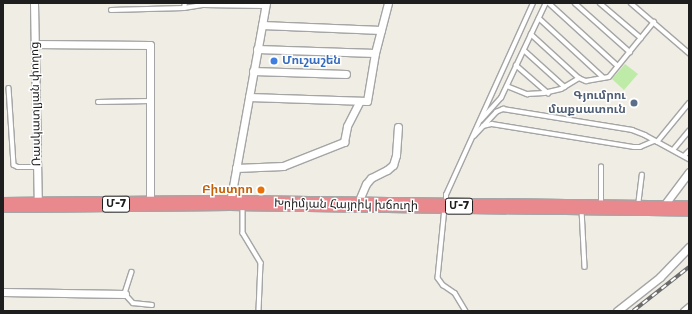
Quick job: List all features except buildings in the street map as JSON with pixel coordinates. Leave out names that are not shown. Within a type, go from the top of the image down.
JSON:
[{"type":"highway","name":"Խրիմյան Հայրիկ խճուղի","points":[[3,205],[236,203],[689,209]]},
{"type":"street","name":"Ռասկատլյան փողոց","points":[[34,3],[38,205]]},
{"type":"street","points":[[249,97],[366,101],[375,53],[388,3]]},
{"type":"street","points":[[236,203],[236,168],[266,5]]},
{"type":"street","points":[[262,25],[382,30]]},
{"type":"street","points":[[34,44],[150,45],[150,204]]},
{"type":"street","points":[[257,49],[375,53]]},
{"type":"street","points":[[253,71],[346,74]]},
{"type":"street","points":[[236,168],[283,166],[344,142],[347,126],[360,101]]},
{"type":"street","points":[[357,205],[366,184],[371,178],[387,170],[393,165],[396,155],[398,126]]},
{"type":"street","points":[[662,208],[689,172]]},
{"type":"street","points":[[617,311],[660,277],[689,247]]},
{"type":"street","points":[[3,292],[125,294]]},
{"type":"lane","points":[[184,8],[185,3]]},
{"type":"lane","points":[[466,311],[454,293],[443,285],[438,278],[446,195],[533,3]]},
{"type":"lane","points":[[479,122],[501,98],[546,3]]},
{"type":"lane","points":[[549,3],[618,66]]},
{"type":"lane","points":[[575,3],[630,52]]},
{"type":"lane","points":[[600,3],[641,38]]},
{"type":"lane","points":[[631,3],[689,53]]},
{"type":"lane","points":[[111,10],[184,8],[204,4],[266,5]]},
{"type":"lane","points":[[539,18],[604,78]]},
{"type":"lane","points":[[531,34],[579,78],[586,81],[609,77],[654,22]]},
{"type":"lane","points":[[524,50],[565,87]]},
{"type":"lane","points":[[516,65],[548,93]]},
{"type":"lane","points":[[507,86],[527,94],[548,93],[565,87],[579,78]]},
{"type":"lane","points":[[9,88],[14,165],[18,167],[37,167]]},
{"type":"lane","points":[[98,102],[150,101]]},
{"type":"lane","points":[[482,126],[492,124],[640,147],[656,142],[689,103]]},
{"type":"lane","points":[[470,142],[482,126],[496,112],[503,109],[632,130],[689,159]]},
{"type":"lane","points":[[673,150],[689,131]]},
{"type":"lane","points":[[684,156],[689,151]]},
{"type":"lane","points":[[601,167],[601,208]]},
{"type":"lane","points":[[638,208],[642,175]]},
{"type":"lane","points":[[236,203],[243,233],[261,264],[258,311]]},
{"type":"lane","points":[[582,208],[585,267]]},
{"type":"lane","points":[[132,272],[125,294],[133,303],[152,305]]},
{"type":"lane","points":[[683,311],[689,306]]},
{"type":"green space","points":[[625,64],[638,74],[624,90],[612,79]]},
{"type":"railway","points":[[633,311],[689,267]]},
{"type":"place","name":"Մուշաշեն","points":[[274,61]]},
{"type":"place","name":"Գյումրու մաքսատուն","points":[[634,103]]},
{"type":"place","name":"Բիստրո","points":[[261,190]]}]
